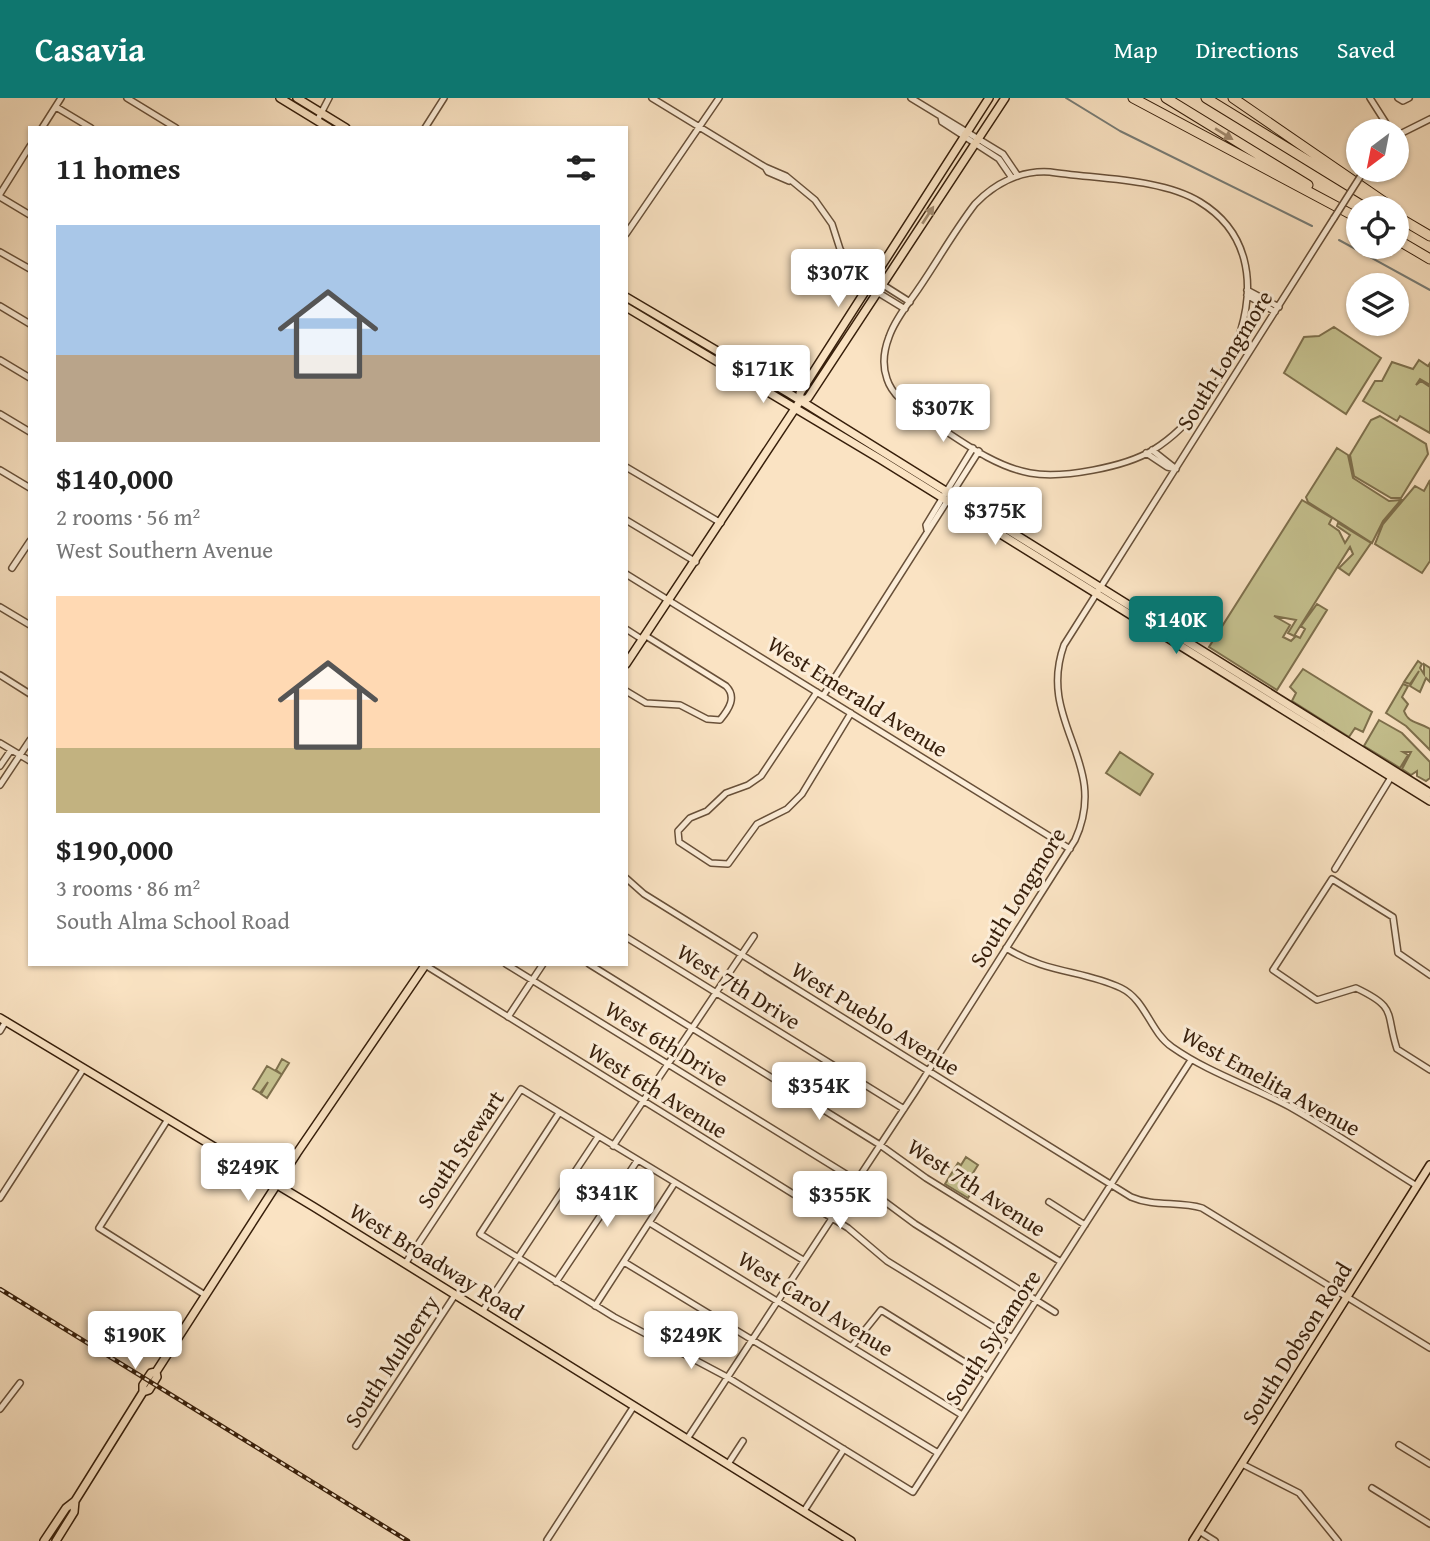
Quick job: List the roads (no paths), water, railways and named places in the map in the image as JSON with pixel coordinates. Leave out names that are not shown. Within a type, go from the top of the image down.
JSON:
[{"type":"highway","points":[[1133,98],[1346,211]]},
{"type":"highway","points":[[1166,98],[1346,210]]},
{"type":"highway","points":[[1206,98],[1365,196]]},
{"type":"highway","points":[[1233,98],[1375,196]]},
{"type":"highway","points":[[1409,223],[1430,236]]},
{"type":"highway","points":[[1409,247],[1430,259]]},
{"type":"main road","points":[[280,98],[341,126]]},
{"type":"main road","points":[[297,98],[327,126]]},
{"type":"main road","points":[[798,405],[800,393],[989,98]]},
{"type":"main road","points":[[628,661],[798,405],[808,398],[1005,98]]},
{"type":"main road","points":[[628,300],[737,362],[798,405]]},
{"type":"main road","points":[[628,308],[798,405],[1194,646],[1393,774],[1430,801]]},
{"type":"main road","points":[[655,324],[691,340],[697,338]]},
{"type":"main road","points":[[695,348],[703,348],[720,358],[737,362]]},
{"type":"main road","points":[[1098,590],[1154,629],[1393,774],[1430,793]]},
{"type":"main road","points":[[1154,629],[1159,629],[1187,647],[1194,646]]},
{"type":"main road","points":[[44,1541],[66,1508],[75,1501],[143,1392],[149,1390],[158,1377],[156,1372],[205,1295],[424,966]]},
{"type":"main road","name":"West Broadway Road","points":[[3,1019],[277,1184],[851,1541]]},
{"type":"main road","name":"South Dobson Road","points":[[1193,1541],[1430,1165]]},
{"type":"main road","points":[[56,1541],[74,1512],[75,1501]]},
{"type":"street","points":[[43,126],[61,98]]},
{"type":"street","points":[[127,98],[173,126]]},
{"type":"street","points":[[320,117],[329,98]]},
{"type":"street","points":[[426,126],[444,98]]},
{"type":"street","points":[[652,98],[765,167],[775,176],[789,181],[810,195],[828,215],[839,249],[850,264],[910,302]]},
{"type":"street","points":[[628,231],[719,98]]},
{"type":"street","points":[[911,98],[941,117],[942,122],[976,141],[999,159],[1015,177]]},
{"type":"street","points":[[1370,98],[1383,119]]},
{"type":"street","points":[[1398,98],[1403,101],[1409,98]]},
{"type":"street","points":[[56,107],[88,126]]},
{"type":"street","points":[[1409,130],[1430,119]]},
{"type":"street","points":[[28,149],[0,195],[28,214]]},
{"type":"street","points":[[1050,172],[1167,188],[1185,194],[1210,210],[1231,235],[1240,252],[1247,292],[1240,339],[1228,366],[1193,416],[1149,452],[1114,465],[1048,475],[1021,471],[979,452],[909,407],[887,380],[884,362],[886,345],[905,309],[975,204],[988,191],[1015,177],[1050,172]]},
{"type":"street","name":"South Longmore","points":[[687,1439],[904,1110],[1070,849],[1083,820],[1086,785],[1082,762],[1062,717],[1056,679],[1067,639],[1357,182]]},
{"type":"street","points":[[0,251],[28,269]]},
{"type":"street","points":[[850,264],[851,270],[869,287],[905,309]]},
{"type":"street","points":[[1247,292],[1277,310]]},
{"type":"street","points":[[0,306],[28,323]]},
{"type":"street","points":[[0,360],[28,377]]},
{"type":"street","points":[[0,414],[28,431]]},
{"type":"street","points":[[823,696],[947,497],[973,448]]},
{"type":"street","points":[[947,497],[979,452]]},
{"type":"street","points":[[1149,452],[1176,469]]},
{"type":"street","points":[[628,468],[721,523]]},
{"type":"street","points":[[0,470],[28,487]]},
{"type":"street","points":[[628,521],[696,562]]},
{"type":"street","points":[[12,569],[28,544]]},
{"type":"street","name":"West Emerald Avenue","points":[[628,575],[1070,849]]},
{"type":"street","points":[[0,607],[28,624]]},
{"type":"street","points":[[628,630],[726,685],[732,697],[720,720],[713,721],[680,705],[646,703],[628,692]]},
{"type":"street","points":[[0,676],[28,693]]},
{"type":"street","points":[[817,691],[761,776],[748,785],[726,793],[707,811],[687,820],[678,831],[679,842],[711,863],[728,864],[757,824],[787,808],[802,794],[851,713]]},
{"type":"street","points":[[0,743],[28,760]]},
{"type":"street","points":[[0,785],[28,743]]},
{"type":"street","points":[[0,766],[11,750]]},
{"type":"street","points":[[1335,869],[1393,774]]},
{"type":"street","points":[[1430,975],[1398,953],[1393,917],[1332,879],[1273,970],[1317,1000],[1356,988],[1386,1006],[1391,1014],[1397,1049],[1430,1070]]},
{"type":"street","name":"West Pueblo Avenue","points":[[628,880],[644,894],[1111,1184],[1141,1201],[1202,1208],[1430,1348]]},
{"type":"street","points":[[614,1146],[754,936]]},
{"type":"street","name":"West 7th Drive","points":[[628,938],[904,1110]]},
{"type":"street","name":"West Emelita Avenue","points":[[1006,948],[1040,967],[1120,988],[1140,1005],[1164,1041],[1191,1059],[1290,1107],[1417,1186]]},
{"type":"street","name":"West 6th Avenue","points":[[427,966],[833,1219],[887,1261],[1012,1338]]},
{"type":"street","name":"West 6th Drive","points":[[509,966],[857,1181],[915,1224],[1055,1312]]},
{"type":"street","points":[[508,1017],[541,966]]},
{"type":"street","name":"West 7th Avenue","points":[[592,966],[880,1145],[926,1178],[1061,1262]]},
{"type":"street","points":[[0,1031],[3,1019]]},
{"type":"street","name":"South Sycamore","points":[[845,1449],[913,1492],[1191,1059]]},
{"type":"street","points":[[0,1198],[84,1069]]},
{"type":"street","name":"South Stewart","points":[[405,1264],[522,1089],[559,1113]]},
{"type":"street","points":[[803,1261],[559,1113],[480,1234],[595,1306],[727,1377],[845,1449],[804,1511]]},
{"type":"street","points":[[168,1119],[99,1228],[205,1295]]},
{"type":"street","points":[[482,1312],[598,1137]]},
{"type":"street","points":[[556,1282],[637,1161]]},
{"type":"street","points":[[595,1306],[674,1184]]},
{"type":"street","points":[[1049,1202],[1085,1224]]},
{"type":"street","name":"West Carol Avenue","points":[[650,1223],[778,1299],[962,1415]]},
{"type":"street","points":[[624,1262],[753,1338],[938,1453]]},
{"type":"street","name":"South Mulberry","points":[[356,1446],[455,1295]]},
{"type":"street","points":[[852,1346],[881,1310],[987,1376]]},
{"type":"street","points":[[0,1409],[20,1383]]},
{"type":"street","points":[[547,1540],[634,1406]]},
{"type":"street","points":[[728,1464],[743,1441]]},
{"type":"street","points":[[1399,1445],[1430,1464]]},
{"type":"street","points":[[1242,1464],[1299,1493],[1338,1541]]},
{"type":"street","points":[[1372,1489],[1430,1524]]},
{"type":"street","points":[[1199,1531],[1215,1541]]},
{"type":"waterway","points":[[1066,98],[1120,131],[1312,226]]},
{"type":"waterway","points":[[1339,240],[1430,290]]},
{"type":"railway","points":[[0,1289],[408,1541]]}]
